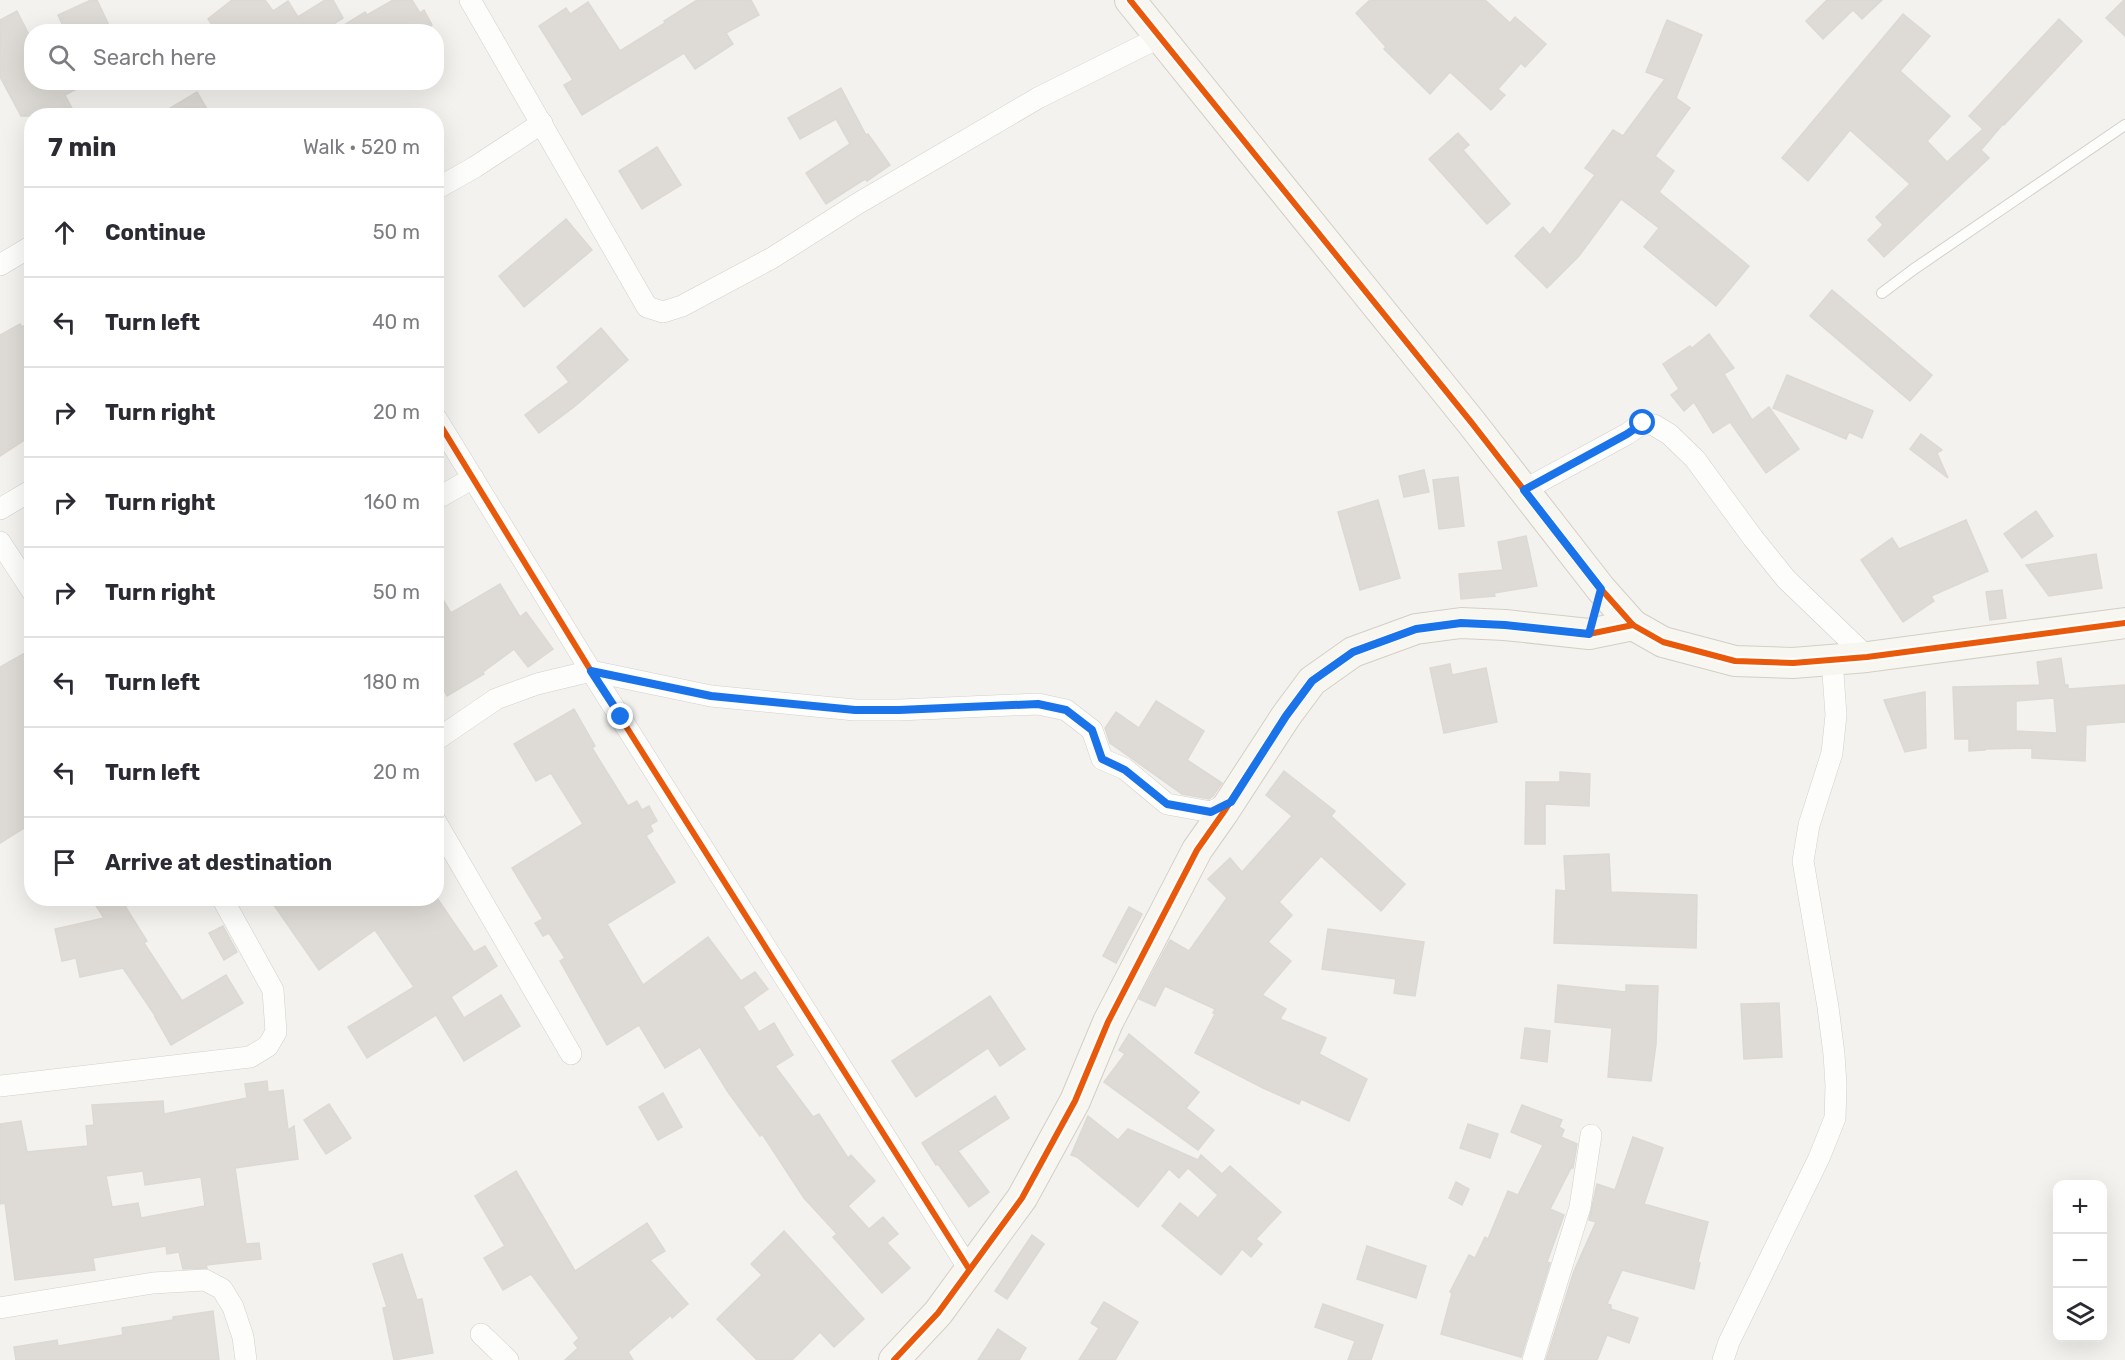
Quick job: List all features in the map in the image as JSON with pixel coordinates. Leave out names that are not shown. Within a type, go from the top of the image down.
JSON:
[{"type":"street","points":[[470,0],[543,123],[647,307],[663,312],[682,306],[772,258],[857,204],[1038,98],[1160,37]]},
{"type":"street","points":[[1130,0],[1471,422],[1601,589],[1633,625],[1663,642],[1734,661],[1793,663],[1867,657],[2125,623]]},
{"type":"street","points":[[444,185],[475,168],[543,123]]},
{"type":"street","points":[[0,265],[24,251]]},
{"type":"street","points":[[1524,490],[1643,423],[1654,425],[1669,434],[1695,459],[1786,579],[1867,657]]},
{"type":"street","points":[[444,431],[591,671],[969,1269]]},
{"type":"street","points":[[444,494],[473,478]]},
{"type":"street","points":[[0,509],[24,494]]},
{"type":"street","points":[[0,542],[24,579]]},
{"type":"street","points":[[1589,634],[1601,589]]},
{"type":"street","points":[[894,1360],[938,1313],[1022,1198],[1074,1101],[1108,1022],[1197,850],[1286,716],[1312,681],[1353,652],[1416,629],[1461,623],[1589,634],[1633,625]]},
{"type":"street","points":[[1723,1360],[1819,1158],[1834,1118],[1836,1085],[1831,1030],[1803,861],[1809,825],[1832,753],[1836,715],[1832,660]]},
{"type":"street","points":[[444,735],[496,699],[537,684],[591,671],[711,696],[855,710],[1038,704],[1066,710],[1092,730],[1102,759],[1125,770],[1167,804],[1211,812],[1231,802]]},
{"type":"street","points":[[444,836],[571,1054]]},
{"type":"street","points":[[0,1086],[250,1057],[268,1046],[276,1032],[273,990],[226,906]]},
{"type":"street","points":[[1533,1360],[1580,1207],[1590,1135]]},
{"type":"street","points":[[0,1308],[153,1283],[205,1280],[222,1289],[233,1307],[243,1337],[246,1360]]},
{"type":"street","points":[[481,1334],[508,1360]]},
{"type":"lane","points":[[1882,293],[2125,125]]},
{"type":"building","points":[[91,0],[97,0],[108,24],[62,24],[58,15]]},
{"type":"building","points":[[232,0],[265,0],[273,11],[288,1],[298,17],[325,0],[333,0],[343,18],[334,24],[211,24],[208,19]]},
{"type":"building","points":[[393,0],[412,0],[420,13],[424,10],[431,24],[346,24],[365,12],[367,15]]},
{"type":"building","points":[[697,0],[751,0],[759,15],[726,33],[733,44],[695,69],[684,53],[582,115],[564,85],[573,80],[539,26],[566,8],[570,14],[588,2],[620,51]]},
{"type":"building","points":[[1370,0],[1485,0],[1510,23],[1515,17],[1546,44],[1525,67],[1521,63],[1498,89],[1505,95],[1491,110],[1450,72],[1430,94],[1384,49],[1386,47],[1356,13]]},
{"type":"building","points":[[1827,0],[1882,0],[1862,19],[1853,10],[1823,39],[1806,21]]},
{"type":"building","points":[[2125,0],[2125,36],[2106,18]]},
{"type":"building","points":[[17,11],[24,25],[24,90],[75,90],[65,95],[72,108],[24,108],[24,116],[21,116],[0,77],[0,20]]},
{"type":"building","points":[[1903,14],[1930,36],[1900,71],[1950,116],[1927,141],[1947,162],[1983,129],[1969,116],[2059,19],[2082,41],[1981,150],[1989,158],[1884,257],[1868,240],[1883,225],[1876,217],[1910,184],[1850,130],[1808,181],[1782,158]]},
{"type":"building","points":[[1667,20],[1702,35],[1676,98],[1690,108],[1655,156],[1674,171],[1659,192],[1749,266],[1716,306],[1644,247],[1659,228],[1621,199],[1579,256],[1547,288],[1515,256],[1543,227],[1550,235],[1595,175],[1585,168],[1613,130],[1623,136],[1665,79],[1646,72]]},
{"type":"building","points":[[841,88],[866,135],[868,134],[890,165],[826,204],[806,173],[850,144],[836,119],[800,139],[788,118]]},
{"type":"building","points":[[197,92],[206,108],[170,108]]},
{"type":"building","points":[[1458,133],[1469,145],[1463,150],[1510,204],[1487,224],[1429,159]]},
{"type":"building","points":[[657,147],[681,185],[642,209],[619,171]]},
{"type":"building","points":[[566,219],[592,250],[524,307],[499,276]]},
{"type":"building","points":[[1832,290],[1932,375],[1910,401],[1810,316]]},
{"type":"building","points":[[20,324],[22,327],[24,326],[24,440],[0,456],[0,335]]},
{"type":"building","points":[[601,328],[628,360],[574,407],[539,433],[525,415],[569,382],[557,367]]},
{"type":"building","points":[[1709,334],[1734,368],[1724,374],[1752,420],[1769,407],[1799,449],[1766,473],[1730,422],[1713,433],[1694,402],[1684,411],[1671,395],[1679,389],[1663,364],[1690,346],[1692,348]]},
{"type":"building","points":[[1787,375],[1873,411],[1862,438],[1849,432],[1846,439],[1773,408]]},
{"type":"building","points":[[1921,434],[1942,450],[1937,453],[1948,478],[1910,449]]},
{"type":"building","points":[[1424,470],[1429,492],[1404,497],[1399,476]]},
{"type":"building","points":[[1458,477],[1464,526],[1439,529],[1433,480]]},
{"type":"building","points":[[1378,500],[1400,578],[1360,590],[1338,512]]},
{"type":"building","points":[[2036,511],[2053,536],[2022,558],[2004,534]]},
{"type":"building","points":[[1966,520],[1988,571],[1931,596],[1934,601],[1903,622],[1861,560],[1892,538],[1899,549]]},
{"type":"building","points":[[1526,536],[1537,586],[1494,593],[1495,596],[1461,599],[1459,574],[1503,570],[1498,542]]},
{"type":"building","points":[[2096,554],[2102,588],[2049,596],[2026,565]]},
{"type":"building","points":[[500,584],[520,617],[526,612],[553,649],[528,667],[514,649],[483,672],[484,674],[447,696],[444,690],[444,601],[451,613]]},
{"type":"building","points":[[2002,590],[2006,618],[1990,620],[1986,592]]},
{"type":"building","points":[[24,654],[24,828],[0,843],[0,667]]},
{"type":"building","points":[[2061,658],[2065,685],[2068,685],[2068,689],[2125,685],[2125,722],[2086,725],[2085,761],[2032,758],[2032,748],[1969,751],[1969,739],[1955,739],[1953,687],[2040,685],[2037,662]],"holes":[[[2054,698],[2057,733],[2016,731],[2016,701]]]},
{"type":"building","points":[[1450,664],[1452,675],[1486,668],[1497,722],[1444,733],[1430,668]]},
{"type":"building","points":[[1925,692],[1926,748],[1905,752],[1884,700]]},
{"type":"building","points":[[1156,701],[1204,731],[1187,760],[1222,783],[1209,799],[1182,794],[1110,743],[1105,728],[1116,712],[1139,728]]},
{"type":"building","points":[[574,709],[595,746],[592,748],[628,806],[637,801],[642,810],[649,806],[657,821],[650,825],[653,831],[646,836],[675,882],[607,924],[643,985],[708,937],[741,981],[755,972],[768,989],[743,1007],[759,1032],[774,1023],[793,1055],[775,1066],[813,1117],[819,1114],[848,1158],[851,1155],[875,1181],[848,1206],[869,1229],[883,1217],[898,1234],[887,1243],[910,1268],[882,1293],[833,1237],[837,1234],[804,1198],[762,1134],[760,1136],[728,1092],[700,1047],[665,1068],[639,1025],[607,1045],[560,961],[565,958],[549,933],[543,936],[535,923],[543,919],[512,868],[583,824],[551,773],[536,781],[514,744]]},
{"type":"building","points":[[1284,771],[1335,811],[1331,816],[1405,884],[1381,911],[1321,856],[1279,902],[1292,915],[1268,942],[1291,961],[1262,995],[1286,1009],[1280,1019],[1326,1038],[1319,1054],[1367,1079],[1349,1121],[1301,1099],[1299,1104],[1195,1053],[1215,1014],[1213,1013],[1215,1009],[1165,986],[1155,1006],[1139,999],[1170,940],[1189,951],[1227,898],[1208,879],[1230,858],[1242,872],[1292,816],[1266,795]]},
{"type":"building","points":[[1560,772],[1590,774],[1589,806],[1545,804],[1545,844],[1525,844],[1526,782],[1560,782]]},
{"type":"building","points":[[1609,854],[1611,892],[1697,895],[1696,948],[1554,943],[1556,890],[1566,891],[1564,856]]},
{"type":"building","points":[[96,906],[125,906],[147,941],[144,943],[182,1001],[226,975],[243,1003],[171,1045],[156,1017],[123,968],[80,977],[76,958],[62,961],[55,929],[104,918]]},
{"type":"building","points":[[275,906],[442,906],[474,952],[485,946],[497,966],[451,997],[464,1018],[501,995],[520,1026],[464,1061],[436,1015],[367,1058],[348,1027],[414,987],[375,930],[319,970]]},
{"type":"building","points":[[1129,907],[1142,914],[1116,963],[1103,956]]},
{"type":"building","points":[[223,926],[237,952],[224,960],[209,933]]},
{"type":"building","points":[[1328,929],[1424,942],[1415,996],[1394,993],[1396,979],[1322,969]]},
{"type":"building","points":[[1558,985],[1626,992],[1626,985],[1658,986],[1656,1044],[1651,1081],[1608,1077],[1612,1028],[1555,1022]]},
{"type":"building","points":[[990,996],[1025,1049],[1000,1066],[988,1048],[916,1097],[892,1061]]},
{"type":"building","points":[[1779,1003],[1782,1057],[1744,1059],[1741,1004]]},
{"type":"building","points":[[1525,1028],[1550,1031],[1547,1062],[1521,1058]]},
{"type":"building","points":[[1129,1034],[1199,1092],[1186,1108],[1214,1130],[1198,1150],[1104,1082],[1125,1054],[1119,1050]]},
{"type":"building","points":[[267,1081],[268,1092],[283,1090],[288,1130],[294,1126],[298,1159],[235,1168],[246,1244],[259,1243],[261,1259],[206,1265],[207,1268],[183,1269],[179,1252],[167,1254],[166,1246],[93,1258],[95,1270],[15,1280],[5,1203],[0,1204],[0,1124],[21,1121],[27,1152],[88,1146],[86,1126],[94,1125],[92,1105],[163,1101],[164,1114],[247,1098],[245,1084]],"holes":[[[143,1171],[145,1185],[201,1177],[205,1206],[141,1218],[138,1203],[112,1207],[106,1176]]]},
{"type":"building","points":[[663,1093],[682,1127],[658,1140],[639,1107]]},
{"type":"building","points":[[995,1096],[1009,1118],[958,1151],[989,1192],[969,1207],[922,1143]]},
{"type":"building","points":[[329,1104],[351,1138],[326,1154],[304,1120]]},
{"type":"building","points":[[1522,1105],[1562,1120],[1559,1127],[1564,1130],[1561,1137],[1577,1144],[1573,1168],[1550,1209],[1564,1215],[1547,1262],[1550,1263],[1521,1357],[1441,1334],[1452,1293],[1450,1292],[1469,1255],[1475,1258],[1485,1237],[1488,1239],[1508,1191],[1518,1195],[1543,1145],[1511,1132]]},
{"type":"building","points":[[1088,1116],[1118,1140],[1128,1129],[1198,1160],[1201,1155],[1222,1174],[1230,1166],[1281,1212],[1256,1239],[1262,1244],[1251,1257],[1242,1249],[1221,1275],[1162,1226],[1180,1203],[1198,1218],[1218,1195],[1188,1168],[1179,1178],[1169,1169],[1138,1207],[1077,1157],[1071,1155]]},
{"type":"building","points":[[1468,1124],[1498,1134],[1490,1158],[1460,1148]]},
{"type":"building","points":[[1633,1137],[1663,1148],[1644,1204],[1708,1222],[1694,1289],[1622,1270],[1607,1304],[1611,1305],[1611,1309],[1638,1318],[1629,1343],[1607,1335],[1597,1360],[1546,1360],[1574,1271],[1596,1222],[1589,1220],[1597,1184],[1615,1190]]},
{"type":"building","points":[[516,1171],[575,1271],[647,1223],[665,1251],[650,1260],[688,1304],[672,1318],[671,1315],[628,1352],[633,1360],[565,1360],[578,1348],[574,1343],[579,1338],[531,1274],[503,1290],[484,1258],[505,1246],[475,1196]]},
{"type":"building","points":[[1456,1182],[1469,1189],[1462,1205],[1449,1198]]},
{"type":"building","points":[[784,1231],[864,1319],[834,1347],[820,1332],[792,1360],[757,1360],[717,1319],[762,1275],[751,1264]]},
{"type":"building","points":[[1032,1235],[1044,1244],[1007,1299],[995,1291]]},
{"type":"building","points":[[1367,1246],[1426,1266],[1416,1298],[1357,1279]]},
{"type":"building","points":[[402,1254],[417,1300],[422,1299],[433,1353],[394,1360],[383,1308],[387,1307],[373,1264]]},
{"type":"building","points":[[1104,1302],[1138,1322],[1115,1360],[1079,1360],[1099,1328],[1091,1323]]},
{"type":"building","points":[[1323,1304],[1383,1325],[1371,1360],[1348,1360],[1355,1341],[1315,1327]]},
{"type":"building","points":[[213,1311],[219,1360],[16,1360],[14,1347],[57,1340],[58,1346],[123,1335],[122,1328]]},
{"type":"building","points":[[998,1329],[1026,1348],[1019,1360],[978,1360]]},
{"type":"cycle path","points":[[1130,0],[1471,422],[1601,589],[1633,625],[1663,642],[1735,661],[1793,663],[1867,657],[2125,623]]},
{"type":"cycle path","points":[[444,431],[591,671],[969,1269]]},
{"type":"cycle path","points":[[894,1360],[938,1313],[1022,1198],[1075,1101],[1108,1022],[1197,850],[1286,716],[1312,681],[1353,652],[1416,629],[1461,623],[1589,634],[1633,625]]},
{"type":"route","points":[[621,717],[591,671],[711,696],[855,710],[1038,704],[1066,710],[1092,730],[1102,759],[1125,770],[1167,804],[1211,812],[1231,802],[1286,716],[1312,681],[1353,652],[1416,629],[1461,623],[1589,634],[1601,589],[1524,490],[1643,423]]}]
